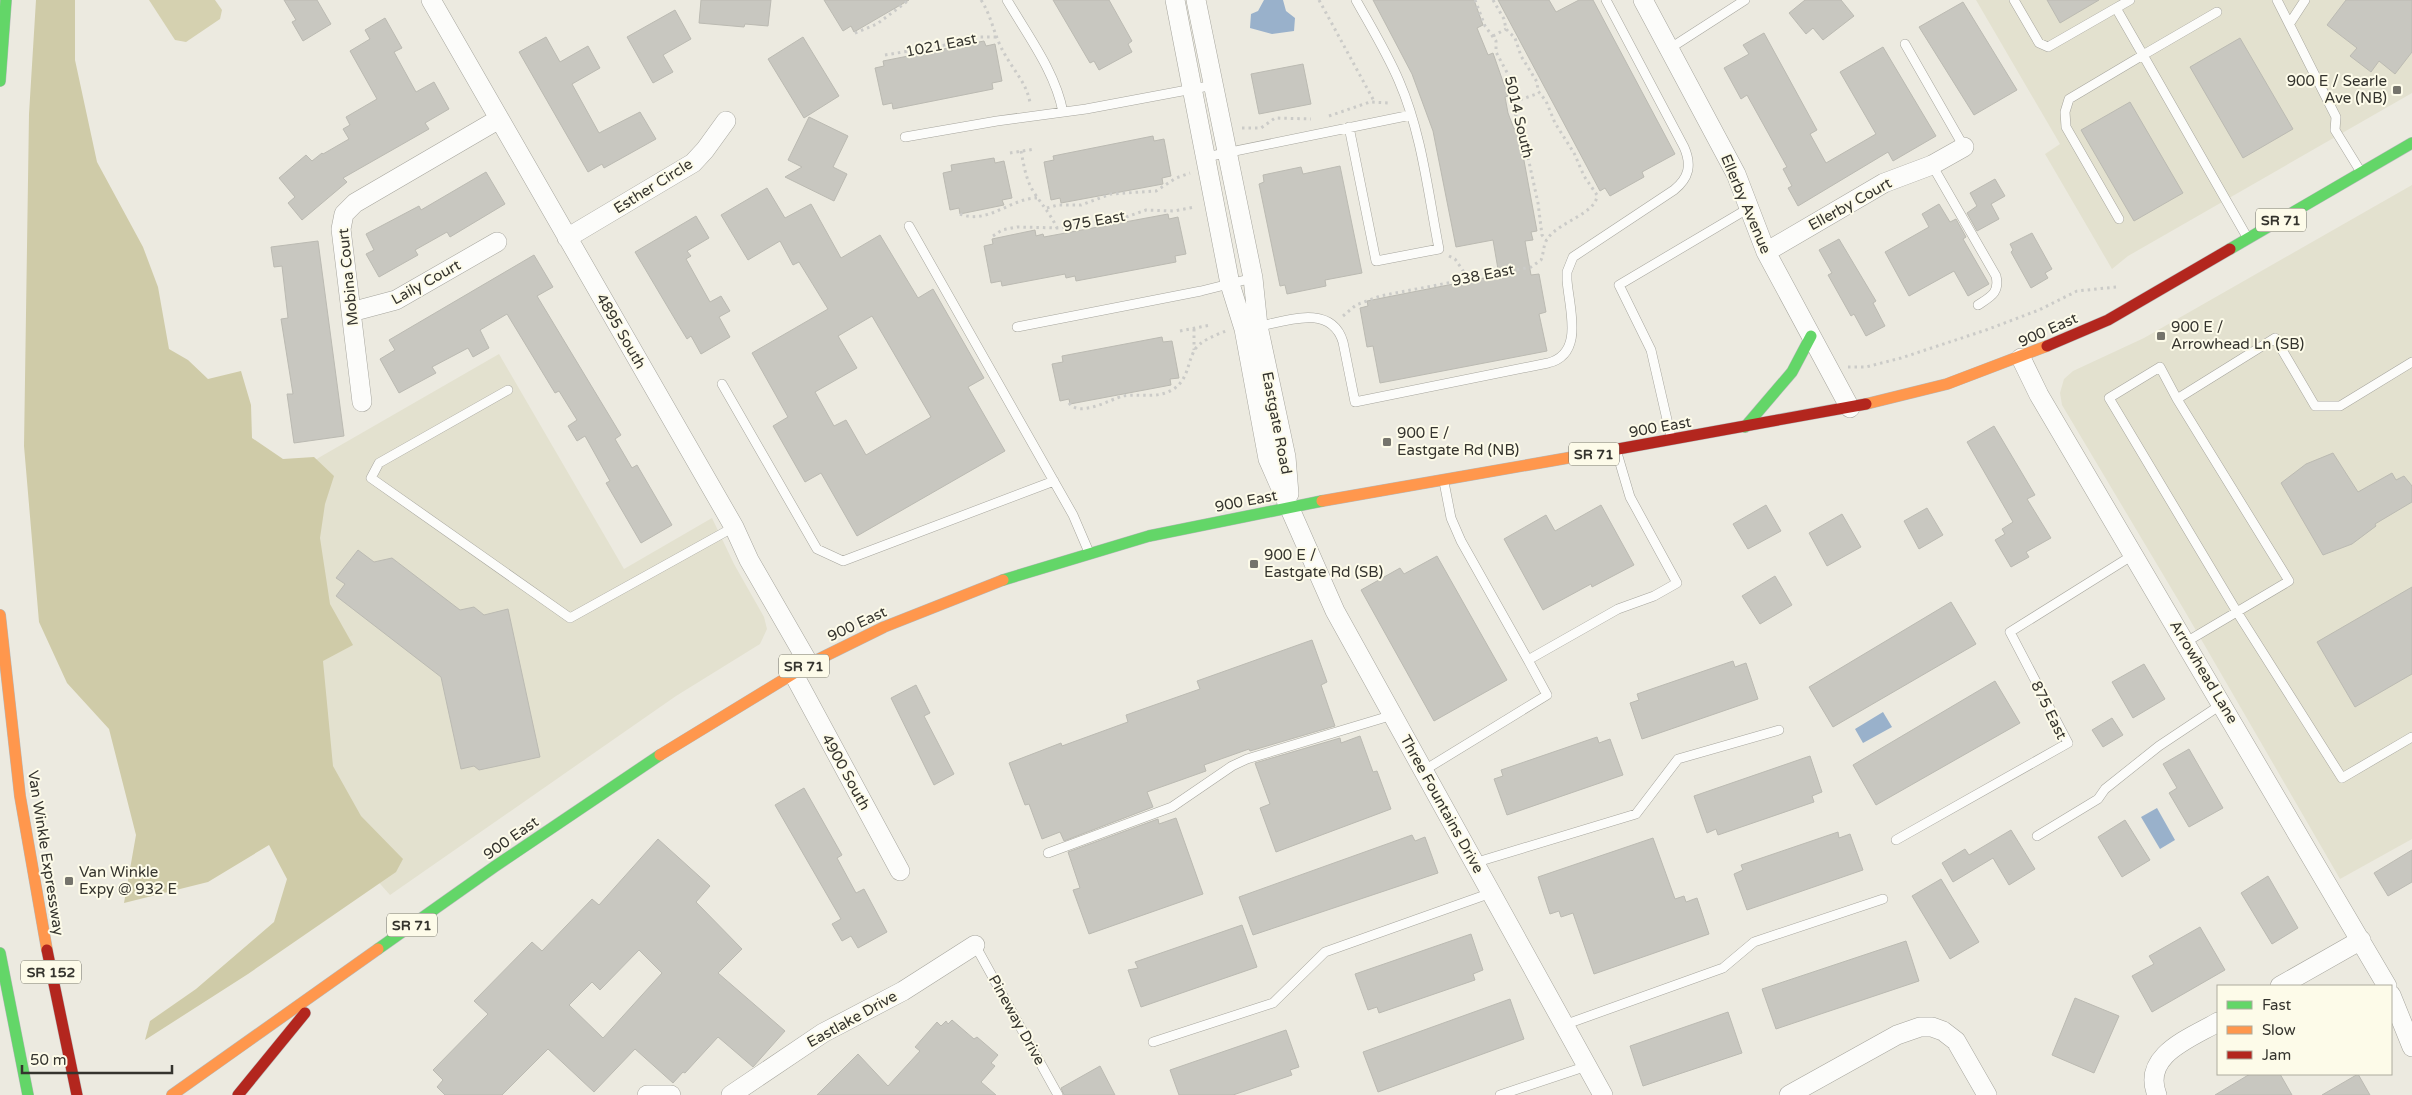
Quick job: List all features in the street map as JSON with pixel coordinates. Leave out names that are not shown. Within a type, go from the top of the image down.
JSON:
[{"type":"main road","points":[[0,81],[6,0]]},
{"type":"main road","name":"900 East","points":[[172,1095],[613,786],[705,726],[801,668],[884,627],[948,600],[1018,574],[1149,536],[1291,507],[1850,408],[1947,384],[2021,358],[2108,320],[2412,143]]},
{"type":"main road","points":[[1745,427],[1792,372],[1811,336]]},
{"type":"main road","name":"Van Winkle Expressway","points":[[0,615],[29,849],[52,976],[77,1095]]},
{"type":"main road","name":"SR 152","points":[[0,953],[28,1095]]},
{"type":"main road","name":"SR 71","points":[[238,1095],[329,984]]},
{"type":"street","name":"4895 South","points":[[430,0],[734,527],[801,668]]},
{"type":"street","name":"Eastgate Road","points":[[1175,0],[1230,284],[1244,328],[1268,458],[1291,507]]},
{"type":"street","name":"Ellerby Avenue","points":[[1643,0],[1736,174],[1766,252],[1850,408]]},
{"type":"street","name":"Eastgate Road","points":[[1197,1],[1253,278],[1244,328]]},
{"type":"street","name":"Mobina Court","points":[[362,402],[341,229],[342,218],[355,203],[499,119]]},
{"type":"street","name":"Esther Circle","points":[[568,238],[693,163],[726,121]]},
{"type":"street","name":"Ellerby Court","points":[[1766,252],[1884,183],[1932,165],[1964,147]]},
{"type":"street","name":"Laily Court","points":[[351,312],[396,300],[497,242]]},
{"type":"street","name":"Arrowhead Lane","points":[[2021,358],[2039,394],[2386,985]]},
{"type":"street","name":"Three Fountains Drive","points":[[1291,507],[1335,611],[1603,1095]]},
{"type":"street","name":"4900 South","points":[[801,668],[900,871]]},
{"type":"street","points":[[2282,985],[2361,940]]},
{"type":"street","name":"Eastlake Drive","points":[[732,1095],[823,1033],[903,991],[975,945]]},
{"type":"street","points":[[2392,997],[2412,1047]]},
{"type":"street","points":[[2158,1095],[2154,1087],[2155,1069],[2159,1059],[2170,1050],[2217,1023]]},
{"type":"street","points":[[1789,1095],[1897,1035],[1920,1027],[1932,1026],[1943,1031],[1956,1041],[1987,1095]]},
{"type":"street","points":[[647,1095],[671,1095]]},
{"type":"lane","points":[[1007,0],[1052,76],[1063,112]]},
{"type":"lane","points":[[1349,127],[1376,261],[1439,249],[1419,140],[1400,82],[1356,0]]},
{"type":"lane","points":[[1244,328],[1317,317],[1331,323],[1343,342],[1355,402],[1553,362],[1565,354],[1572,341],[1566,280],[1569,264],[1573,257],[1674,190],[1683,182],[1688,171],[1688,159],[1684,147],[1606,0]]},
{"type":"lane","points":[[1669,49],[1745,0]]},
{"type":"lane","points":[[2014,0],[2039,43],[2048,46],[2130,0]]},
{"type":"lane","points":[[2277,0],[2336,117],[2336,130],[2362,173]]},
{"type":"lane","points":[[2290,23],[2305,0]]},
{"type":"lane","points":[[2116,8],[2248,239]]},
{"type":"lane","points":[[2119,219],[2066,127],[2065,112],[2069,99],[2217,12]]},
{"type":"lane","points":[[1905,44],[1964,147]]},
{"type":"lane","points":[[905,137],[997,120],[1063,112],[1214,85]]},
{"type":"lane","points":[[1206,157],[1411,115]]},
{"type":"lane","points":[[1932,165],[1996,276],[1998,283],[1995,292],[1978,305]]},
{"type":"lane","points":[[1671,440],[1651,350],[1619,285],[1748,208]]},
{"type":"lane","points":[[910,226],[1073,515],[1089,553]]},
{"type":"lane","points":[[1017,327],[1253,278]]},
{"type":"lane","points":[[2177,398],[2275,338],[2315,406],[2340,406],[2412,362]]},
{"type":"lane","points":[[2186,642],[2237,612],[2289,581],[2160,367],[2109,398],[2237,612],[2342,778],[2412,737]]},
{"type":"lane","points":[[722,384],[818,549],[842,561],[1054,481]]},
{"type":"lane","points":[[508,390],[379,463],[371,478],[570,618],[734,527]]},
{"type":"lane","points":[[1528,660],[1618,609],[1654,596],[1677,583],[1633,503],[1616,450]]},
{"type":"lane","points":[[1423,770],[1547,694],[1461,541],[1451,518],[1443,480]]},
{"type":"lane","name":"875 East","points":[[1896,840],[2068,743],[2010,632],[2133,555]]},
{"type":"lane","points":[[2037,836],[2098,799],[2105,789],[2159,746],[2222,704]]},
{"type":"lane","points":[[1048,853],[1172,807],[1232,766],[1247,759],[1393,715]]},
{"type":"lane","points":[[1474,863],[1636,814],[1678,759],[1779,730]]},
{"type":"lane","points":[[1153,1042],[1273,1003],[1325,952],[1491,893]]},
{"type":"lane","points":[[1564,1025],[1723,968],[1754,942],[1883,899]]},
{"type":"lane","name":"Pineway Drive","points":[[975,945],[1058,1095]]},
{"type":"lane","points":[[1500,1095],[1587,1066]]},
{"type":"path","points":[[855,33],[877,24],[909,0]]},
{"type":"path","points":[[981,0],[989,12],[1000,47],[1029,93],[1030,104]]},
{"type":"path","points":[[1319,0],[1374,101]]},
{"type":"path","name":"5014 South","points":[[1475,0],[1485,26],[1493,36],[1496,52],[1510,78],[1516,119],[1522,130],[1538,203],[1542,235],[1546,240]]},
{"type":"path","name":"5014 South","points":[[1493,0],[1504,19],[1506,29],[1515,38],[1521,56],[1537,82],[1539,93],[1546,101],[1555,123],[1574,153],[1597,199]]},
{"type":"path","points":[[1493,36],[1506,29]]},
{"type":"path","name":"1021 East","points":[[885,55],[951,44],[975,37],[997,37]]},
{"type":"path","points":[[1514,102],[1539,93]]},
{"type":"path","points":[[1242,128],[1261,128],[1275,118],[1320,119],[1374,101],[1388,103]]},
{"type":"path","points":[[1010,154],[1035,149]]},
{"type":"path","points":[[1021,151],[1028,180],[1038,198],[1047,208],[1057,228]]},
{"type":"path","name":"975 East","points":[[1047,208],[1058,205],[1081,205],[1111,194],[1156,191],[1176,178],[1190,173]]},
{"type":"path","points":[[960,214],[968,216],[989,214],[1021,200],[1038,198]]},
{"type":"path","name":"938 East","points":[[1342,316],[1356,305],[1368,299],[1532,266],[1540,260],[1546,240],[1562,225],[1591,208],[1597,199]]},
{"type":"path","name":"975 East","points":[[993,236],[1002,230],[1017,227],[1057,228],[1083,222],[1118,220],[1146,210],[1174,211],[1196,206]]},
{"type":"path","points":[[1455,259],[1468,278]]},
{"type":"path","points":[[1845,366],[1866,367],[1910,355],[2039,310],[2077,291]]},
{"type":"path","points":[[1180,331],[1211,325]]},
{"type":"path","points":[[1194,351],[1207,340],[1244,328]]},
{"type":"path","points":[[1069,403],[1073,407],[1092,407],[1123,396],[1147,396],[1166,393],[1183,380],[1194,351],[1194,329]]},
{"type":"shaded area","points":[[36,0],[75,0],[75,60],[97,162],[143,247],[158,287],[169,349],[188,360],[208,379],[241,371],[251,405],[252,438],[283,459],[314,457],[334,476],[325,504],[320,538],[330,604],[353,645],[323,661],[333,766],[361,816],[403,859],[396,872],[248,974],[145,1040],[150,1021],[196,989],[274,922],[287,879],[269,845],[208,882],[124,903],[136,835],[109,729],[67,683],[39,622],[24,446],[29,114]]},
{"type":"shaded area","points":[[149,0],[215,0],[222,10],[220,19],[186,42],[175,40]]},
{"type":"shaded area","points":[[1976,0],[2412,0],[2412,93],[2128,256],[2112,269],[2045,154],[2060,144]]},
{"type":"shaded area","points":[[2412,185],[2412,839],[2340,879],[2183,608],[2062,405],[2060,393],[2064,379],[2073,371],[2144,338]]},
{"type":"shaded area","points":[[499,354],[624,569],[712,518],[734,564],[764,617],[767,629],[760,644],[676,696],[390,895],[350,850],[252,502],[320,457]]},
{"type":"water","points":[[1264,0],[1283,0],[1286,11],[1295,18],[1294,31],[1272,34],[1250,28],[1251,14],[1258,11]]},
{"type":"water","points":[[1883,712],[1892,727],[1863,743],[1855,729]]},
{"type":"water","points":[[2157,808],[2175,840],[2160,849],[2141,817]]},
{"type":"building","points":[[284,0],[317,0],[331,24],[303,41],[292,22],[296,20]]},
{"type":"building","points":[[701,0],[771,0],[768,26],[745,24],[744,27],[699,23]]},
{"type":"building","points":[[824,0],[909,0],[854,32],[851,26],[843,31]]},
{"type":"building","points":[[1053,0],[1109,0],[1132,41],[1128,44],[1132,52],[1099,70],[1094,61],[1090,63]]},
{"type":"building","points":[[1373,0],[1474,0],[1483,25],[1477,28],[1488,55],[1493,53],[1508,96],[1505,97],[1508,113],[1514,129],[1518,128],[1537,231],[1531,232],[1533,240],[1525,241],[1531,275],[1539,274],[1546,312],[1539,314],[1547,351],[1380,383],[1373,346],[1367,347],[1360,308],[1368,306],[1367,301],[1499,275],[1493,240],[1456,247],[1433,131],[1412,74]]},
{"type":"building","points":[[1498,0],[1549,0],[1556,12],[1579,0],[1593,0],[1675,154],[1642,172],[1644,177],[1610,196],[1605,188],[1600,191]]},
{"type":"building","points":[[1805,0],[1841,0],[1854,16],[1823,40],[1813,28],[1806,34],[1789,13]]},
{"type":"building","points":[[2047,0],[2099,0],[2060,23]]},
{"type":"building","points":[[2346,0],[2412,0],[2412,52],[2395,74],[2379,61],[2371,72],[2350,56],[2357,48],[2327,25]]},
{"type":"building","points":[[1963,2],[2017,90],[1974,115],[1919,27]]},
{"type":"building","points":[[675,10],[691,39],[663,55],[673,72],[653,83],[627,37]]},
{"type":"building","points":[[385,18],[402,48],[394,52],[416,92],[434,82],[449,109],[425,123],[429,129],[343,178],[347,182],[302,220],[288,203],[295,197],[279,178],[306,155],[312,161],[322,153],[349,139],[343,129],[350,125],[346,117],[377,99],[350,51],[370,39],[365,30]]},
{"type":"building","points":[[1764,33],[1817,130],[1810,134],[1826,163],[1876,134],[1840,72],[1883,47],[1936,136],[1893,161],[1888,152],[1798,206],[1788,188],[1792,186],[1783,169],[1787,167],[1747,95],[1741,99],[1724,68],[1749,54],[1743,45]]},
{"type":"building","points":[[546,37],[560,62],[588,46],[600,68],[572,84],[599,133],[640,112],[656,139],[604,168],[602,164],[588,172],[519,52]]},
{"type":"building","points":[[803,37],[839,96],[804,118],[768,59]]},
{"type":"building","points":[[2240,38],[2293,129],[2243,158],[2190,67]]},
{"type":"building","points":[[984,41],[986,46],[995,44],[1002,81],[992,83],[993,89],[893,109],[892,103],[883,105],[875,68],[884,66],[883,61]]},
{"type":"building","points":[[1303,64],[1311,104],[1259,114],[1251,74]]},
{"type":"building","points":[[2130,102],[2183,193],[2134,221],[2081,130]]},
{"type":"building","points":[[809,117],[848,136],[833,167],[847,174],[834,201],[785,177],[802,167],[788,160]]},
{"type":"building","points":[[1153,136],[1154,141],[1164,139],[1171,176],[1162,178],[1163,184],[1061,203],[1060,198],[1051,200],[1044,162],[1054,160],[1053,156]]},
{"type":"building","points":[[994,158],[995,163],[1004,161],[1012,198],[1002,200],[1004,205],[960,214],[959,208],[950,210],[943,173],[952,171],[951,165]]},
{"type":"building","points":[[1340,166],[1362,273],[1325,280],[1326,286],[1287,294],[1285,285],[1280,286],[1259,184],[1264,182],[1263,175],[1301,167],[1303,174]]},
{"type":"building","points":[[486,172],[505,204],[450,237],[447,232],[415,250],[418,255],[379,277],[366,254],[374,250],[366,234],[419,206],[421,210]]},
{"type":"building","points":[[1995,179],[2005,196],[1991,204],[1999,219],[1977,231],[1967,213],[1977,206],[1970,193]]},
{"type":"building","points":[[767,188],[785,218],[811,204],[841,258],[880,235],[918,298],[933,289],[984,378],[968,387],[1005,451],[857,536],[821,473],[805,482],[773,426],[788,417],[752,353],[828,309],[799,262],[793,265],[780,241],[748,260],[721,215]],"holes":[[[872,316],[931,417],[866,455],[846,420],[834,426],[815,392],[857,368],[838,336]]]},
{"type":"building","points":[[1939,204],[1950,222],[1956,219],[1966,237],[1963,239],[1989,284],[1968,296],[1954,271],[1909,296],[1885,252],[1929,227],[1922,214]]},
{"type":"building","points":[[1168,214],[1169,219],[1178,217],[1186,254],[1175,256],[1176,262],[1076,281],[1075,276],[1066,278],[1065,274],[1002,286],[1001,281],[991,283],[984,246],[993,244],[992,239],[1035,230],[1036,236],[1043,234],[1044,237]]},
{"type":"building","points":[[696,216],[709,238],[687,251],[691,256],[686,259],[710,302],[721,296],[730,311],[719,317],[730,337],[701,354],[691,336],[687,339],[635,252]]},
{"type":"building","points":[[2032,233],[2052,269],[2045,273],[2048,278],[2031,288],[2011,252],[2013,250],[2010,244]]},
{"type":"building","points":[[1839,239],[1876,301],[1873,303],[1885,326],[1866,336],[1854,314],[1851,316],[1828,275],[1832,273],[1819,250]]},
{"type":"building","points":[[318,241],[344,436],[294,443],[287,394],[293,394],[281,319],[288,318],[282,266],[274,267],[271,247]]},
{"type":"building","points":[[534,255],[553,287],[537,296],[621,435],[615,439],[632,468],[637,465],[672,525],[641,543],[606,483],[610,481],[585,436],[577,441],[568,426],[577,420],[559,391],[555,393],[507,314],[480,330],[489,348],[473,357],[468,348],[432,367],[436,373],[399,393],[380,359],[395,350],[389,340]]},
{"type":"building","points":[[1162,337],[1163,342],[1172,341],[1179,378],[1170,379],[1171,385],[1070,404],[1069,399],[1060,401],[1052,364],[1063,362],[1062,356]]},
{"type":"building","points":[[1994,426],[2035,495],[2027,499],[2051,538],[2026,552],[2029,557],[2011,567],[1995,540],[2005,534],[2002,529],[2013,522],[1967,442]]},
{"type":"building","points":[[2333,453],[2358,492],[2392,473],[2396,480],[2404,476],[2412,486],[2412,502],[2375,524],[2376,526],[2352,544],[2323,555],[2281,483],[2306,464]]},
{"type":"building","points":[[1601,505],[1634,565],[1592,587],[1591,584],[1543,610],[1504,539],[1546,515],[1555,531]]},
{"type":"building","points":[[1766,505],[1781,531],[1748,549],[1733,524]]},
{"type":"building","points":[[1927,508],[1943,535],[1919,549],[1904,521]]},
{"type":"building","points":[[1842,514],[1861,547],[1827,566],[1809,533]]},
{"type":"building","points":[[358,550],[374,562],[392,558],[460,610],[474,607],[484,615],[508,609],[540,757],[479,770],[474,766],[461,769],[441,677],[336,596],[345,584],[336,578]]},
{"type":"building","points":[[1437,556],[1507,680],[1434,721],[1361,590],[1400,568],[1404,574]]},
{"type":"building","points":[[1775,576],[1792,605],[1760,624],[1742,596]]},
{"type":"building","points":[[2412,587],[2412,674],[2355,707],[2317,642]]},
{"type":"building","points":[[1951,602],[1976,644],[1833,727],[1809,687]]},
{"type":"building","points":[[1312,640],[1327,682],[1321,685],[1335,726],[1250,751],[1249,749],[1204,765],[1206,771],[1147,792],[1153,807],[1064,841],[1060,832],[1042,839],[1029,804],[1025,805],[1009,763],[1061,743],[1062,746],[1128,722],[1126,715],[1200,689],[1197,681]]},
{"type":"building","points":[[1733,661],[1735,667],[1746,663],[1758,699],[1642,739],[1630,703],[1639,700],[1637,694]]},
{"type":"building","points":[[2144,664],[2165,699],[2133,718],[2112,682]]},
{"type":"building","points":[[1995,681],[2020,723],[1876,805],[1853,765]]},
{"type":"building","points":[[916,685],[930,713],[924,716],[954,774],[934,785],[891,698]]},
{"type":"building","points":[[2112,718],[2123,735],[2103,747],[2092,730]]},
{"type":"building","points":[[1360,736],[1373,772],[1377,771],[1391,809],[1276,852],[1260,808],[1270,804],[1255,763],[1340,738],[1341,743]]},
{"type":"building","points":[[1597,737],[1599,743],[1610,739],[1623,775],[1507,815],[1494,779],[1503,776],[1501,770]]},
{"type":"building","points":[[2189,749],[2223,808],[2189,827],[2169,793],[2177,788],[2163,764]]},
{"type":"building","points":[[1810,756],[1822,792],[1812,796],[1814,802],[1718,835],[1716,829],[1707,833],[1694,796]]},
{"type":"building","points":[[804,788],[842,855],[837,858],[856,893],[864,889],[887,932],[858,948],[851,936],[842,941],[832,924],[841,919],[775,805]]},
{"type":"building","points":[[1176,818],[1203,894],[1089,934],[1073,890],[1080,888],[1068,852],[1158,819],[1159,824]]},
{"type":"building","points":[[2125,820],[2150,860],[2122,877],[2098,837]]},
{"type":"building","points":[[2011,830],[2035,869],[2009,885],[1993,858],[1953,882],[1942,863],[1965,849],[1969,855]]},
{"type":"building","points":[[1838,832],[1839,838],[1850,834],[1863,870],[1747,910],[1734,874],[1743,870],[1741,865]]},
{"type":"building","points":[[1412,835],[1415,841],[1425,837],[1438,873],[1253,935],[1239,897]]},
{"type":"building","points":[[1653,838],[1675,899],[1684,896],[1686,902],[1697,898],[1709,934],[1594,974],[1573,913],[1561,917],[1559,911],[1550,914],[1538,877]]},
{"type":"building","points":[[658,839],[710,886],[696,902],[742,949],[718,973],[785,1031],[753,1067],[718,1037],[685,1073],[683,1072],[673,1083],[635,1049],[594,1092],[548,1049],[502,1095],[445,1095],[437,1087],[443,1080],[433,1070],[488,1014],[474,1001],[532,942],[542,951],[592,899],[599,905]],"holes":[[[639,950],[662,973],[603,1038],[569,1005],[592,982],[600,990]]]},
{"type":"building","points":[[2412,850],[2412,882],[2388,896],[2374,873]]},
{"type":"building","points":[[2268,876],[2298,928],[2272,944],[2241,893]]},
{"type":"building","points":[[1941,879],[1979,942],[1950,959],[1912,896]]},
{"type":"building","points":[[1242,925],[1257,967],[1141,1007],[1128,970],[1138,968],[1135,962]]},
{"type":"building","points":[[2200,927],[2225,970],[2152,1012],[2132,976],[2154,964],[2149,956]]},
{"type":"building","points":[[1471,934],[1483,970],[1473,974],[1475,980],[1379,1013],[1377,1007],[1368,1010],[1355,974]]},
{"type":"building","points":[[1906,941],[1919,981],[1776,1029],[1762,989]]},
{"type":"building","points":[[2075,998],[2119,1016],[2094,1073],[2052,1055]]},
{"type":"building","points":[[1510,999],[1524,1039],[1378,1092],[1363,1052]]},
{"type":"building","points":[[1728,1012],[1742,1053],[1643,1086],[1630,1046]]},
{"type":"building","points":[[952,1020],[974,1039],[977,1037],[998,1055],[991,1063],[995,1066],[981,1082],[996,1095],[817,1095],[858,1054],[888,1086],[920,1051],[915,1047],[937,1022],[941,1026],[946,1021],[948,1024]]},
{"type":"building","points":[[1286,1030],[1299,1067],[1290,1070],[1292,1075],[1233,1095],[1179,1095],[1170,1070]]},
{"type":"building","points":[[1100,1066],[1115,1095],[1064,1095],[1061,1088]]},
{"type":"building","points":[[2248,1075],[2281,1075],[2292,1095],[2215,1095]]},
{"type":"building","points":[[2359,1075],[2370,1095],[2322,1095]]},
{"type":"traffic: fast","points":[[0,81],[6,0]]},
{"type":"traffic: fast","points":[[2230,249],[2412,143]]},
{"type":"traffic: fast","points":[[1745,427],[1792,372],[1811,336]]},
{"type":"traffic: fast","points":[[1003,580],[1149,536],[1322,501]]},
{"type":"traffic: fast","points":[[378,949],[494,867],[660,755]]},
{"type":"traffic: fast","points":[[0,953],[28,1095]]},
{"type":"traffic: slow","points":[[1866,404],[1947,384],[2047,346]]},
{"type":"traffic: slow","points":[[1322,501],[1596,453]]},
{"type":"traffic: slow","points":[[660,755],[809,664],[884,627],[1003,580]]},
{"type":"traffic: slow","points":[[0,615],[20,796],[47,950]]},
{"type":"traffic: slow","points":[[172,1095],[378,949]]},
{"type":"traffic: jam","points":[[2047,346],[2108,320],[2230,249]]},
{"type":"traffic: jam","points":[[1596,453],[1866,404]]},
{"type":"traffic: jam","points":[[47,950],[77,1095]]},
{"type":"traffic: jam","points":[[238,1095],[305,1013]]},
{"type":"place","name":"900 E / Searle Ave (NB)","points":[[2397,90]]},
{"type":"place","name":"900 E / Arrowhead Ln (SB)","points":[[2161,336]]},
{"type":"place","name":"900 E / Eastgate Rd (NB)","points":[[1387,442]]},
{"type":"place","name":"900 E / Eastgate Rd (SB)","points":[[1254,564]]},
{"type":"place","name":"Van Winkle Expy @ 932 E","points":[[69,881]]}]
